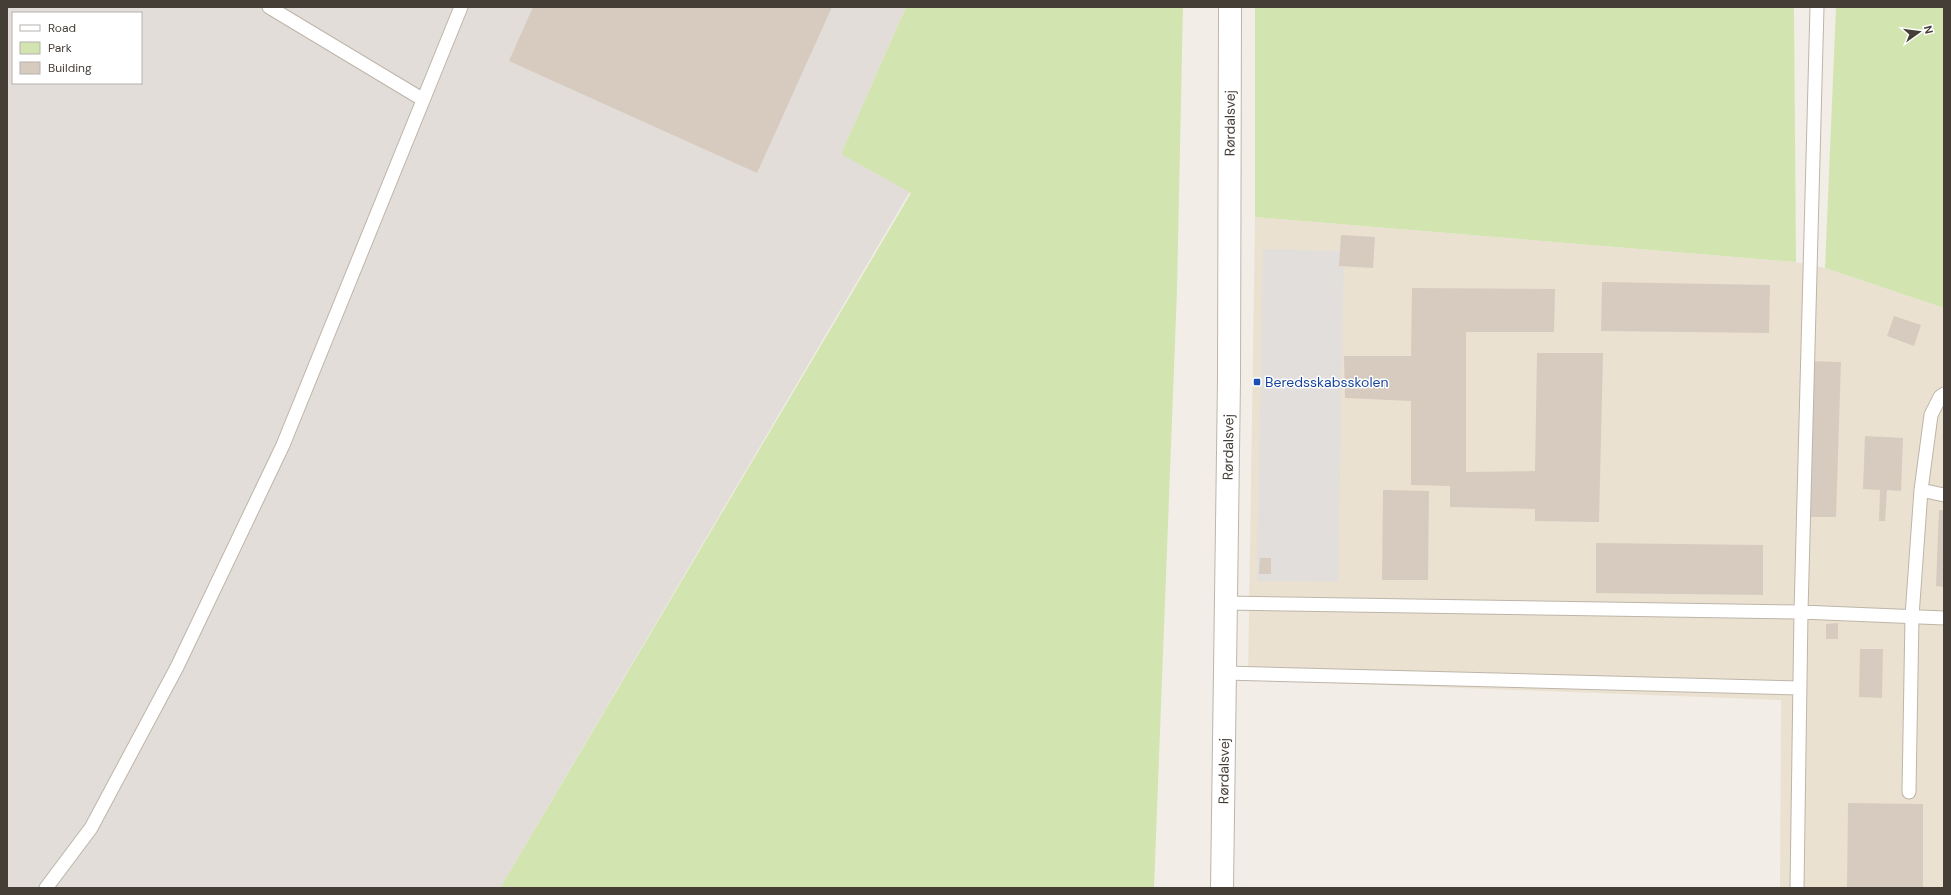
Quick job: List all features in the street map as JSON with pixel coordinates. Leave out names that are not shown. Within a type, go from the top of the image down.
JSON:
[{"type":"street","name":"Rørdalsvej","points":[[1222,888],[1226,603],[1230,7]]},
{"type":"lane","points":[[269,7],[422,99]]},
{"type":"lane","points":[[46,888],[91,828],[177,667],[283,445],[422,99],[461,7]]},
{"type":"lane","points":[[1797,888],[1801,612],[1817,7]]},
{"type":"lane","points":[[1909,792],[1912,616],[1920,490],[1931,415],[1940,397],[1944,394]]},
{"type":"lane","points":[[1920,490],[1944,495]]},
{"type":"lane","points":[[1226,603],[1801,612],[1944,618]]},
{"type":"lane","points":[[1225,673],[1800,688]]},
{"type":"shaded area","points":[[7,7],[906,7],[841,154],[915,183],[500,888],[7,888]]},
{"type":"shaded area","points":[[1255,217],[1796,262],[1825,268],[1944,308],[1944,888],[1780,888],[1781,700],[1248,680]]},
{"type":"shaded area","points":[[1263,249],[1344,251],[1338,582],[1257,581]]},
{"type":"green space","points":[[906,7],[1183,7],[1177,290],[1154,888],[500,888],[911,193],[841,154]]},
{"type":"green space","points":[[1255,7],[1794,7],[1796,262],[1255,217]]},
{"type":"green space","points":[[1836,7],[1944,7],[1944,308],[1825,268]]},
{"type":"building","points":[[533,7],[832,7],[757,173],[509,61]]},
{"type":"building","points":[[1341,235],[1375,237],[1373,268],[1339,266]]},
{"type":"building","points":[[1602,282],[1770,285],[1769,333],[1601,331]]},
{"type":"building","points":[[1412,288],[1555,289],[1554,332],[1466,332],[1466,472],[1535,471],[1537,353],[1603,353],[1599,522],[1535,521],[1535,509],[1450,507],[1450,486],[1411,485],[1411,401],[1345,398],[1344,356],[1411,356]]},
{"type":"building","points":[[1894,316],[1921,325],[1914,346],[1887,336]]},
{"type":"building","points":[[1808,361],[1841,362],[1836,517],[1810,517],[1813,418],[1807,418]]},
{"type":"building","points":[[1865,436],[1903,438],[1901,491],[1887,490],[1885,521],[1879,521],[1880,490],[1863,489]]},
{"type":"building","points":[[1383,490],[1429,491],[1428,580],[1382,580]]},
{"type":"building","points":[[1939,510],[1944,510],[1944,587],[1936,586]]},
{"type":"building","points":[[1596,543],[1763,545],[1763,595],[1596,593]]},
{"type":"building","points":[[1260,558],[1271,558],[1271,574],[1259,574]]},
{"type":"building","points":[[1838,623],[1838,639],[1826,639],[1826,624]]},
{"type":"building","points":[[1860,649],[1883,649],[1882,698],[1859,697]]},
{"type":"building","points":[[1848,803],[1923,804],[1923,888],[1847,888]]},
{"type":"place","name":"Beredsskabsskolen","points":[[1257,382]]}]
